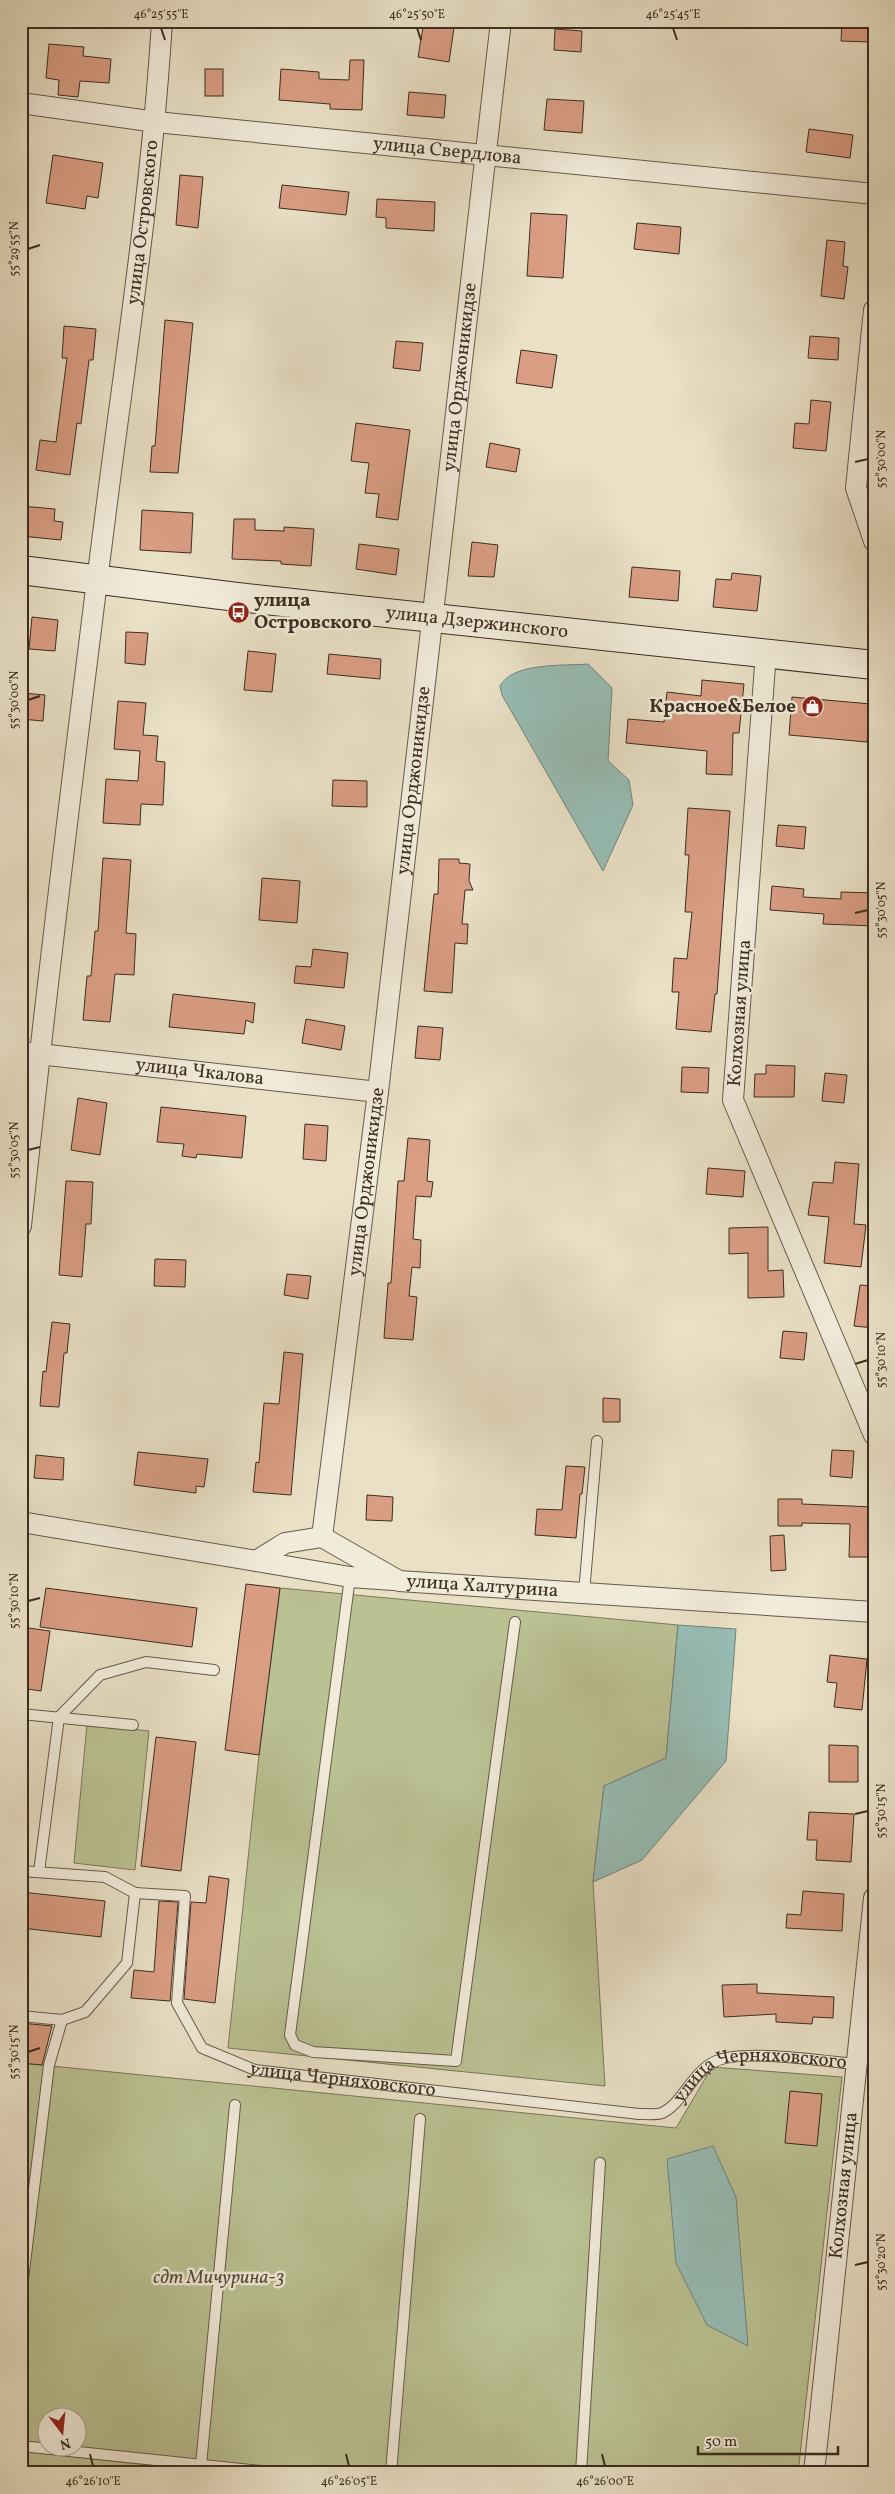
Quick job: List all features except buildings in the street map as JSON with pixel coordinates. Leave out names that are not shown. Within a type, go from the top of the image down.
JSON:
[{"type":"street","name":"улица Островского","points":[[21,1226],[30,1053],[98,578],[156,122],[162,21]]},
{"type":"street","name":"улица Орджоникидзе","points":[[322,1537],[378,1092],[434,618],[501,21]]},
{"type":"street","name":"улица Свердлова","points":[[21,102],[156,122],[485,157],[874,194]]},
{"type":"street","points":[[874,310],[856,488],[874,541]]},
{"type":"street","name":"улица Дзержинского","points":[[21,570],[98,578],[237,597],[874,665]]},
{"type":"street","name":"Колхозная улица","points":[[766,652],[733,1100],[874,1435]]},
{"type":"street","name":"улица Чкалова","points":[[30,1053],[378,1092]]},
{"type":"street","points":[[21,1522],[350,1577],[400,1581]]},
{"type":"street","points":[[256,1561],[285,1543],[322,1537]]},
{"type":"street","name":"улица Халтурина","points":[[322,1537],[400,1581],[874,1612]]},
{"type":"street","name":"Колхозная улица","points":[[814,2473],[864,2064],[874,1898]]},
{"type":"lane","points":[[584,1593],[597,1441]]},
{"type":"lane","points":[[350,1577],[290,2035],[295,2046],[313,2052],[456,2061],[514,1622]]},
{"type":"lane","points":[[39,1872],[59,1717],[100,1675],[146,1662],[214,1670]]},
{"type":"lane","points":[[21,1714],[133,1725]]},
{"type":"lane","points":[[21,1871],[105,1878],[134,1893],[127,1963],[85,2012],[62,2020],[21,2016]]},
{"type":"lane","name":"улица Черняховского","points":[[134,1893],[185,1896],[177,2003],[202,2048],[255,2070],[639,2114],[661,2114],[673,2106],[696,2074],[715,2061],[740,2055],[864,2064]]},
{"type":"lane","points":[[21,2296],[49,2065],[62,2020]]},
{"type":"lane","points":[[201,2465],[235,2105]]},
{"type":"lane","points":[[392,2473],[420,2119]]},
{"type":"lane","points":[[581,2473],[600,2163]]},
{"type":"lane","points":[[21,2446],[279,2473]]},
{"type":"green space","points":[[280,1588],[678,1625],[666,1758],[604,1786],[593,1882],[605,2086],[228,2048],[259,1755]]},
{"type":"green space","points":[[87,1724],[149,1731],[135,1870],[74,1863]]},
{"type":"green space","name":"сдт Мичурина-3","points":[[21,2063],[676,2128],[712,2067],[842,2077],[798,2473],[21,2473]]},
{"type":"water","points":[[588,664],[612,688],[608,761],[629,780],[633,805],[603,871],[502,695],[500,686],[507,678],[527,669]]},
{"type":"water","points":[[678,1625],[736,1629],[726,1761],[642,1860],[593,1882],[604,1786],[666,1758]]},
{"type":"water","points":[[713,2146],[736,2197],[748,2346],[707,2325],[676,2263],[667,2159]]},
{"type":"place","name":"улица Островского","points":[[238,612]]},
{"type":"place","name":"Красное&Белое","points":[[812,707]]}]
